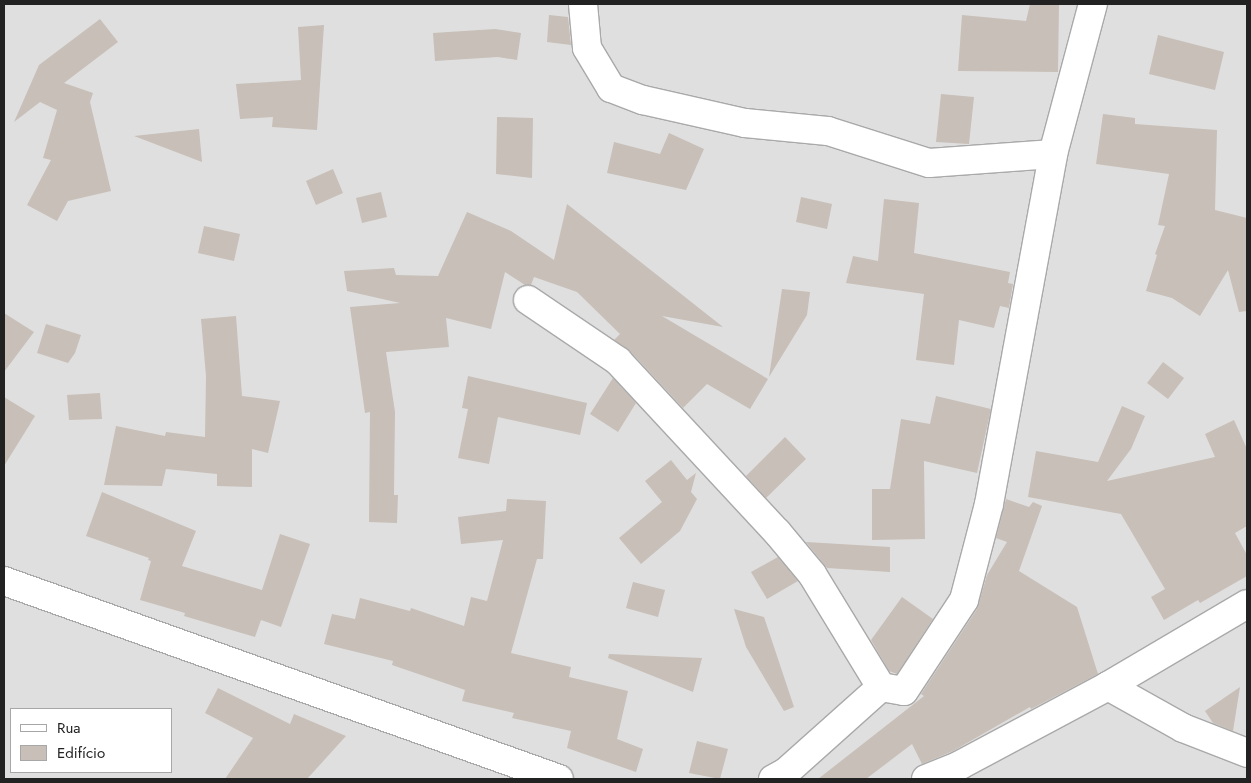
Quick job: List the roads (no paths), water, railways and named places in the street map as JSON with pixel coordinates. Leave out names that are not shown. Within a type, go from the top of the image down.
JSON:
[{"type":"street","points":[[583,4],[587,48],[611,88],[643,100],[745,123],[828,131],[929,163],[1053,154]]},
{"type":"street","points":[[528,300],[618,361],[777,532],[812,574],[881,687],[904,691],[964,600],[989,504],[1053,154],[1093,4]]},
{"type":"street","points":[[4,581],[559,779]]},
{"type":"street","points":[[926,779],[960,765],[1108,686],[1247,604]]},
{"type":"street","points":[[1108,686],[1183,728],[1247,752]]},
{"type":"street","points":[[773,779],[786,772],[881,687]]}]
